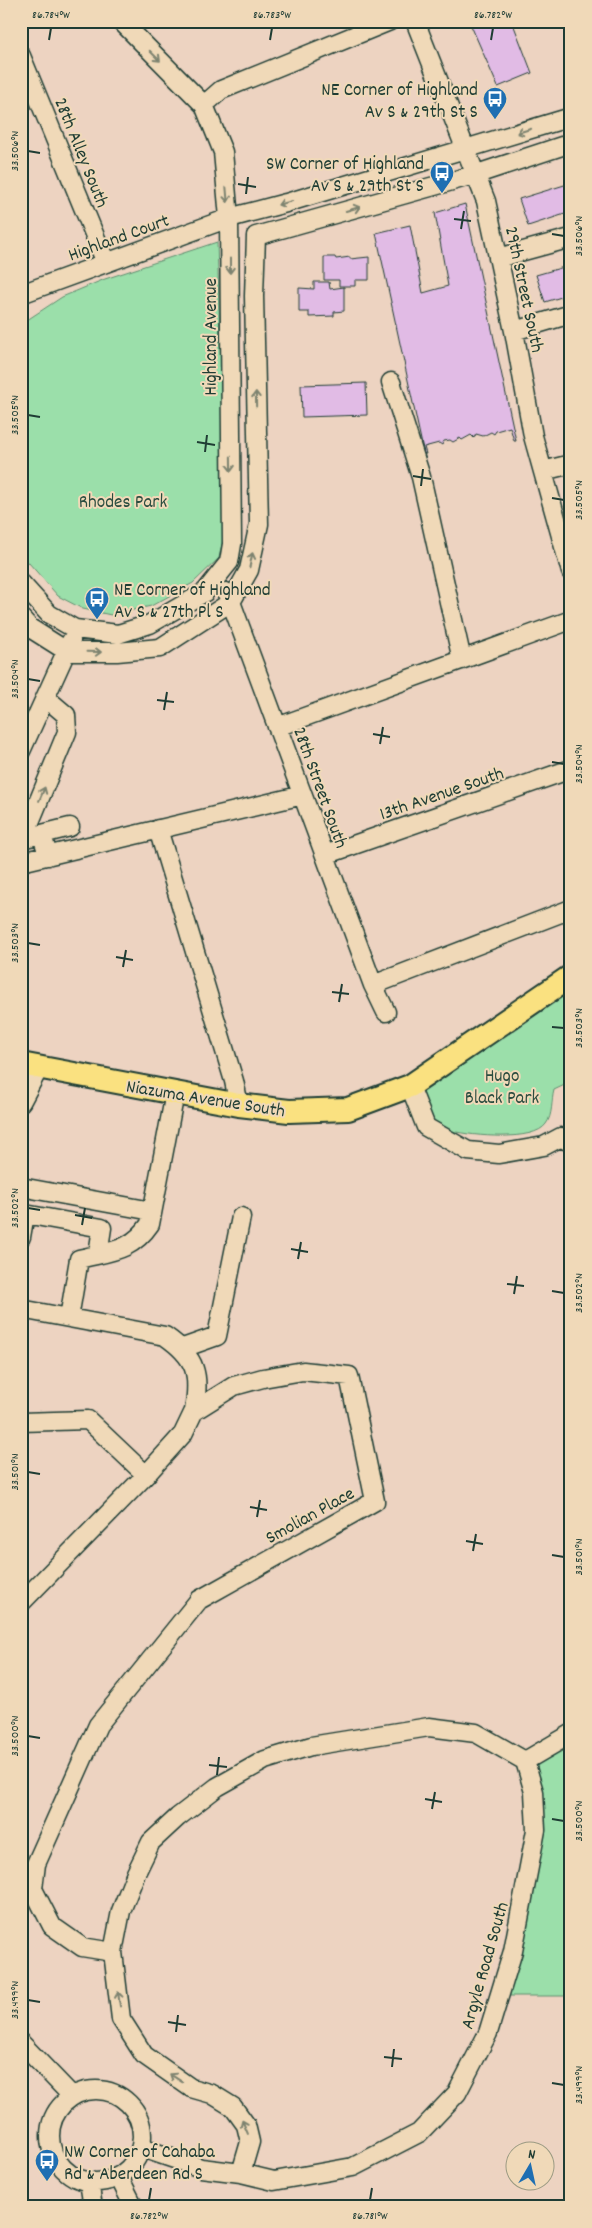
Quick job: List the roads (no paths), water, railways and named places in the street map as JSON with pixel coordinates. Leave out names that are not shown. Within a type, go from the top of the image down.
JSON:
[{"type":"main road","name":"Niazuma Avenue South","points":[[30,1066],[239,1105],[289,1111],[348,1109],[410,1086],[571,976]]},
{"type":"street","points":[[121,21],[204,105],[221,90],[390,21]]},
{"type":"street","name":"29th Street South","points":[[415,21],[477,174],[486,201],[514,331],[533,436],[543,471],[564,521],[571,572]]},
{"type":"street","name":"28th Alley South","points":[[21,56],[106,263]]},
{"type":"street","name":"Highland Avenue","points":[[21,583],[50,614],[75,629],[118,634],[150,624],[205,592],[229,562],[232,544],[230,218],[224,152],[204,105]]},
{"type":"street","points":[[230,218],[286,204],[571,117]]},
{"type":"street","points":[[256,236],[477,174],[571,143]]},
{"type":"street","points":[[230,218],[256,236]]},
{"type":"street","name":"Highland Court","points":[[21,294],[230,218]]},
{"type":"street","points":[[21,618],[30,628],[68,652],[117,652],[160,648],[232,602],[249,570],[259,524],[254,296],[256,236]]},
{"type":"street","points":[[498,258],[571,238]]},
{"type":"street","points":[[514,331],[571,314]]},
{"type":"street","points":[[391,382],[421,477],[462,660]]},
{"type":"street","points":[[543,471],[571,464]]},
{"type":"street","name":"28th Street South","points":[[217,577],[232,602],[373,985],[386,1012]]},
{"type":"street","points":[[278,726],[571,620]]},
{"type":"street","points":[[21,751],[68,652],[75,629]]},
{"type":"street","points":[[22,839],[67,732],[66,715],[46,698]]},
{"type":"street","name":"13th Avenue South","points":[[325,855],[571,769]]},
{"type":"street","points":[[21,862],[303,795]]},
{"type":"street","points":[[22,839],[70,827]]},
{"type":"street","points":[[158,829],[234,1081],[239,1105]]},
{"type":"street","points":[[42,834],[48,856]]},
{"type":"street","points":[[373,985],[571,909]]},
{"type":"street","points":[[21,1102],[30,1066]]},
{"type":"street","points":[[410,1086],[426,1127],[468,1151],[500,1154],[566,1140]]},
{"type":"street","points":[[69,1318],[79,1259],[127,1247],[141,1238],[150,1224],[175,1093]]},
{"type":"street","points":[[21,1187],[152,1211]]},
{"type":"street","points":[[21,1237],[25,1214],[102,1228],[98,1254]]},
{"type":"street","points":[[183,1348],[217,1336],[241,1217]]},
{"type":"street","points":[[21,1309],[165,1336],[183,1348],[194,1366],[198,1389],[194,1411],[183,1434],[146,1476],[21,1603]]},
{"type":"street","name":"Smolian Place","points":[[113,1952],[82,1947],[52,1926],[33,1889],[36,1864],[98,1726],[199,1600],[375,1501],[349,1376],[304,1371],[263,1378],[234,1386],[194,1411]]},
{"type":"street","points":[[21,1422],[88,1420],[146,1476]]},
{"type":"street","points":[[241,2173],[250,2142],[246,2125],[233,2107],[212,2094],[191,2088],[144,2055],[121,2019],[113,1952],[121,1910],[151,1842],[178,1817],[217,1787],[265,1760],[311,1746],[429,1727],[476,1733],[525,1761],[571,1734]]},
{"type":"street","name":"Argyle Road South","points":[[142,2148],[201,2168],[241,2173],[274,2181],[352,2167],[419,2133],[457,2093],[488,2033],[515,1941],[536,1830],[534,1792],[525,1761]]},
{"type":"street","points":[[21,2044],[72,2096]]},
{"type":"street","points":[[100,2089],[118,2094],[127,2101],[139,2116],[142,2127],[142,2148],[136,2161],[119,2176],[104,2182],[89,2182],[70,2174],[60,2165],[51,2146],[50,2134],[54,2115],[72,2096],[84,2091],[100,2089]]},
{"type":"street","points":[[119,2176],[134,2207]]},
{"type":"street","points":[[89,2182],[93,2207]]},
{"type":"place","name":"NE Corner of Highland Av S & 29th St S","points":[[495,120]]},
{"type":"place","name":"SW Corner of Highland Av S & 29th St S","points":[[442,194]]},
{"type":"place","name":"NE Corner of Highland Av S & 27th Pl S","points":[[97,620]]},
{"type":"place","name":"NW Corner of Cahaba Rd & Aberdeen Rd S","points":[[47,2182]]},
{"type":"park label","name":"Rhodes Park","points":[[123,500]]},
{"type":"park label","name":"Hugo Black Park","points":[[502,1085]]}]
